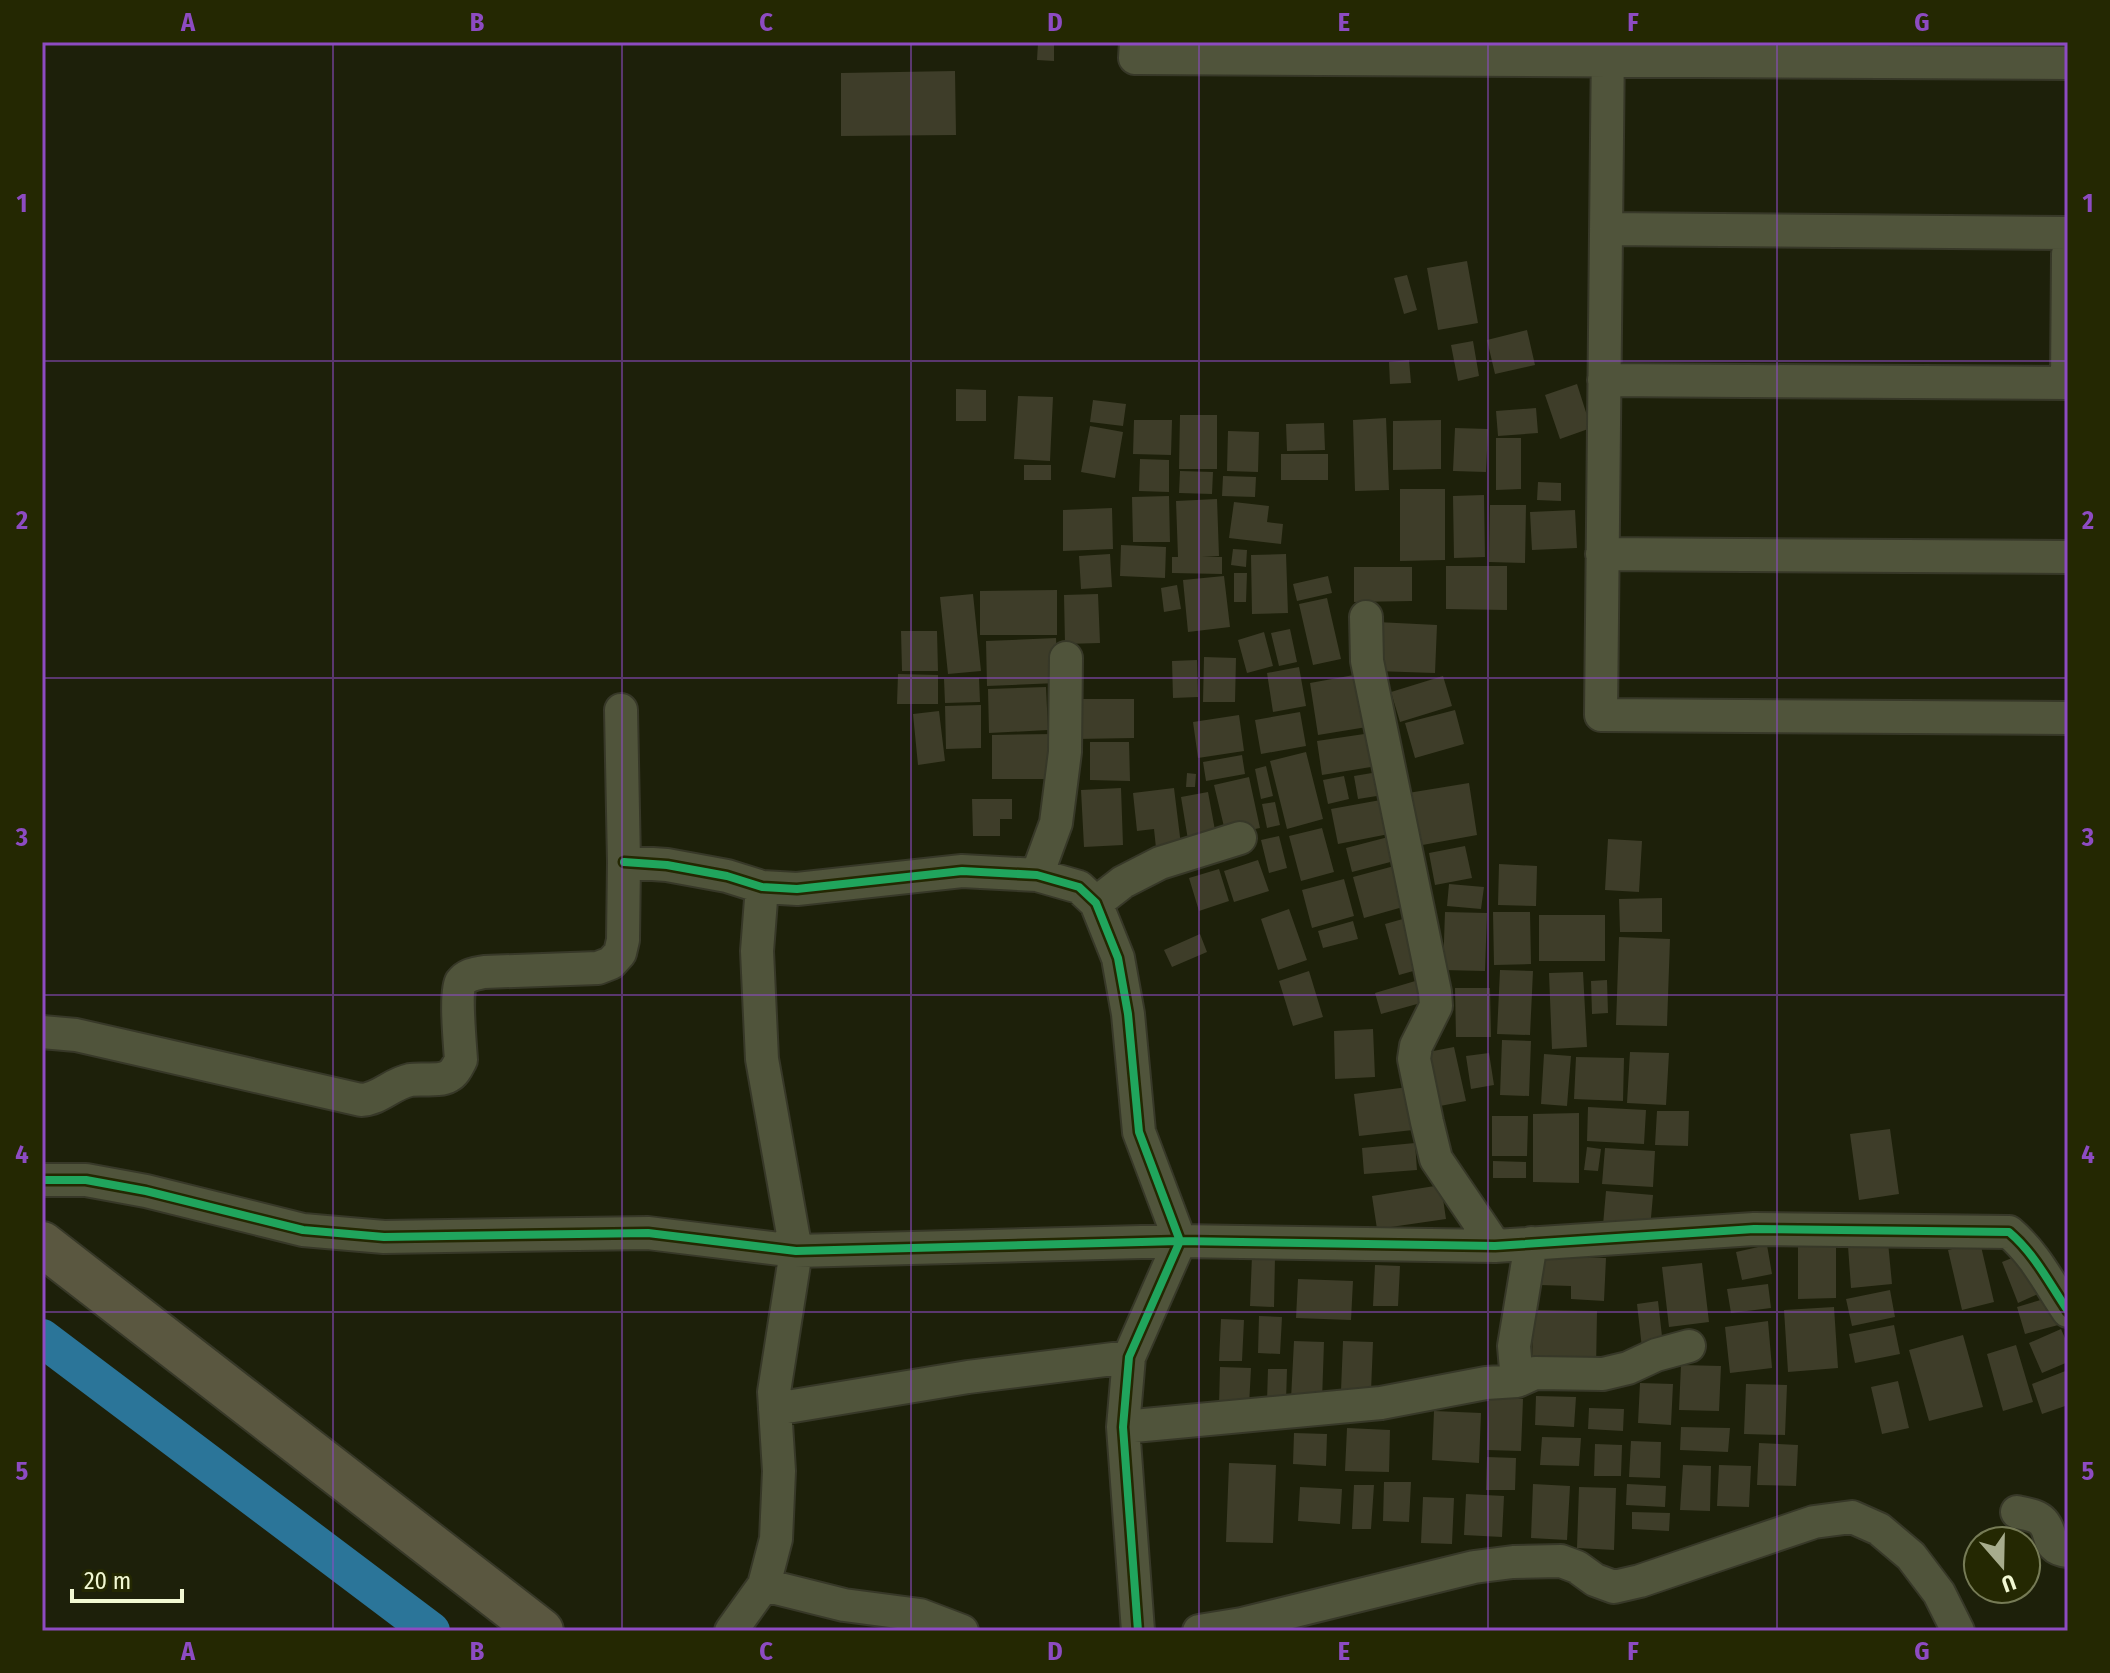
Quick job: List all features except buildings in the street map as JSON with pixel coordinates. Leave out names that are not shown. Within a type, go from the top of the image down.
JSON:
[{"type":"main road","points":[[42,1244],[541,1631]]},
{"type":"street","points":[[1136,42],[1135,58],[1608,51],[2068,63]]},
{"type":"street","points":[[1608,51],[1601,715],[2068,718]]},
{"type":"street","points":[[1606,229],[2068,233]]},
{"type":"street","points":[[1604,380],[2067,383],[2068,254]]},
{"type":"street","points":[[1602,554],[2068,557]]},
{"type":"street","points":[[1366,617],[1367,661],[1435,992],[1436,1006],[1416,1046],[1414,1059],[1436,1159],[1495,1246]]},
{"type":"street","points":[[1037,875],[1056,823],[1065,752],[1066,658]]},
{"type":"street","points":[[42,1032],[76,1035],[361,1100],[372,1099],[410,1080],[449,1076],[461,1060],[459,986],[464,979],[484,972],[598,968],[611,963],[620,953],[623,940],[624,862],[621,710]]},
{"type":"street","points":[[1096,903],[1123,882],[1160,863],[1240,838]]},
{"type":"street","points":[[624,862],[667,865],[727,876],[762,887],[797,889],[962,871],[1037,875],[1079,887],[1096,903],[1118,958],[1128,1014],[1139,1132],[1180,1241],[1129,1357],[1123,1427],[1138,1631]]},
{"type":"street","points":[[731,1631],[764,1585],[776,1539],[779,1471],[774,1392],[796,1251],[762,1059],[757,951],[762,887]]},
{"type":"street","points":[[42,1180],[86,1180],[146,1191],[303,1230],[384,1237],[648,1233],[796,1251],[1180,1241],[1495,1246],[1754,1229],[2009,1232],[2036,1260],[2068,1311]]},
{"type":"street","points":[[1517,1381],[1514,1346],[1531,1243]]},
{"type":"street","points":[[1123,1427],[1381,1403],[1486,1383],[1517,1381],[1535,1373],[1603,1374],[1689,1346]]},
{"type":"street","points":[[775,1409],[968,1377],[1129,1357]]},
{"type":"street","points":[[2017,1512],[2036,1517],[2044,1523],[2051,1543],[2059,1550],[2068,1551]]},
{"type":"street","points":[[1199,1631],[1242,1624],[1474,1567],[1513,1562],[1561,1561],[1614,1587],[1814,1522],[1852,1517],[1879,1529],[1911,1556],[1939,1593],[1958,1631]]},
{"type":"street","points":[[764,1585],[844,1605],[920,1615],[962,1631]]},
{"type":"waterway","points":[[42,1338],[431,1631]]},
{"type":"cycle path","points":[[624,862],[667,865],[727,876],[762,887],[797,889],[962,871],[1037,875],[1079,887],[1096,903],[1118,958],[1128,1014],[1139,1132],[1180,1241],[1129,1357],[1123,1427],[1138,1631]]},
{"type":"cycle path","points":[[42,1180],[86,1180],[146,1191],[303,1230],[384,1237],[648,1233],[796,1251],[1180,1241],[1495,1246],[1754,1229],[2009,1232],[2034,1259],[2068,1311]]}]
